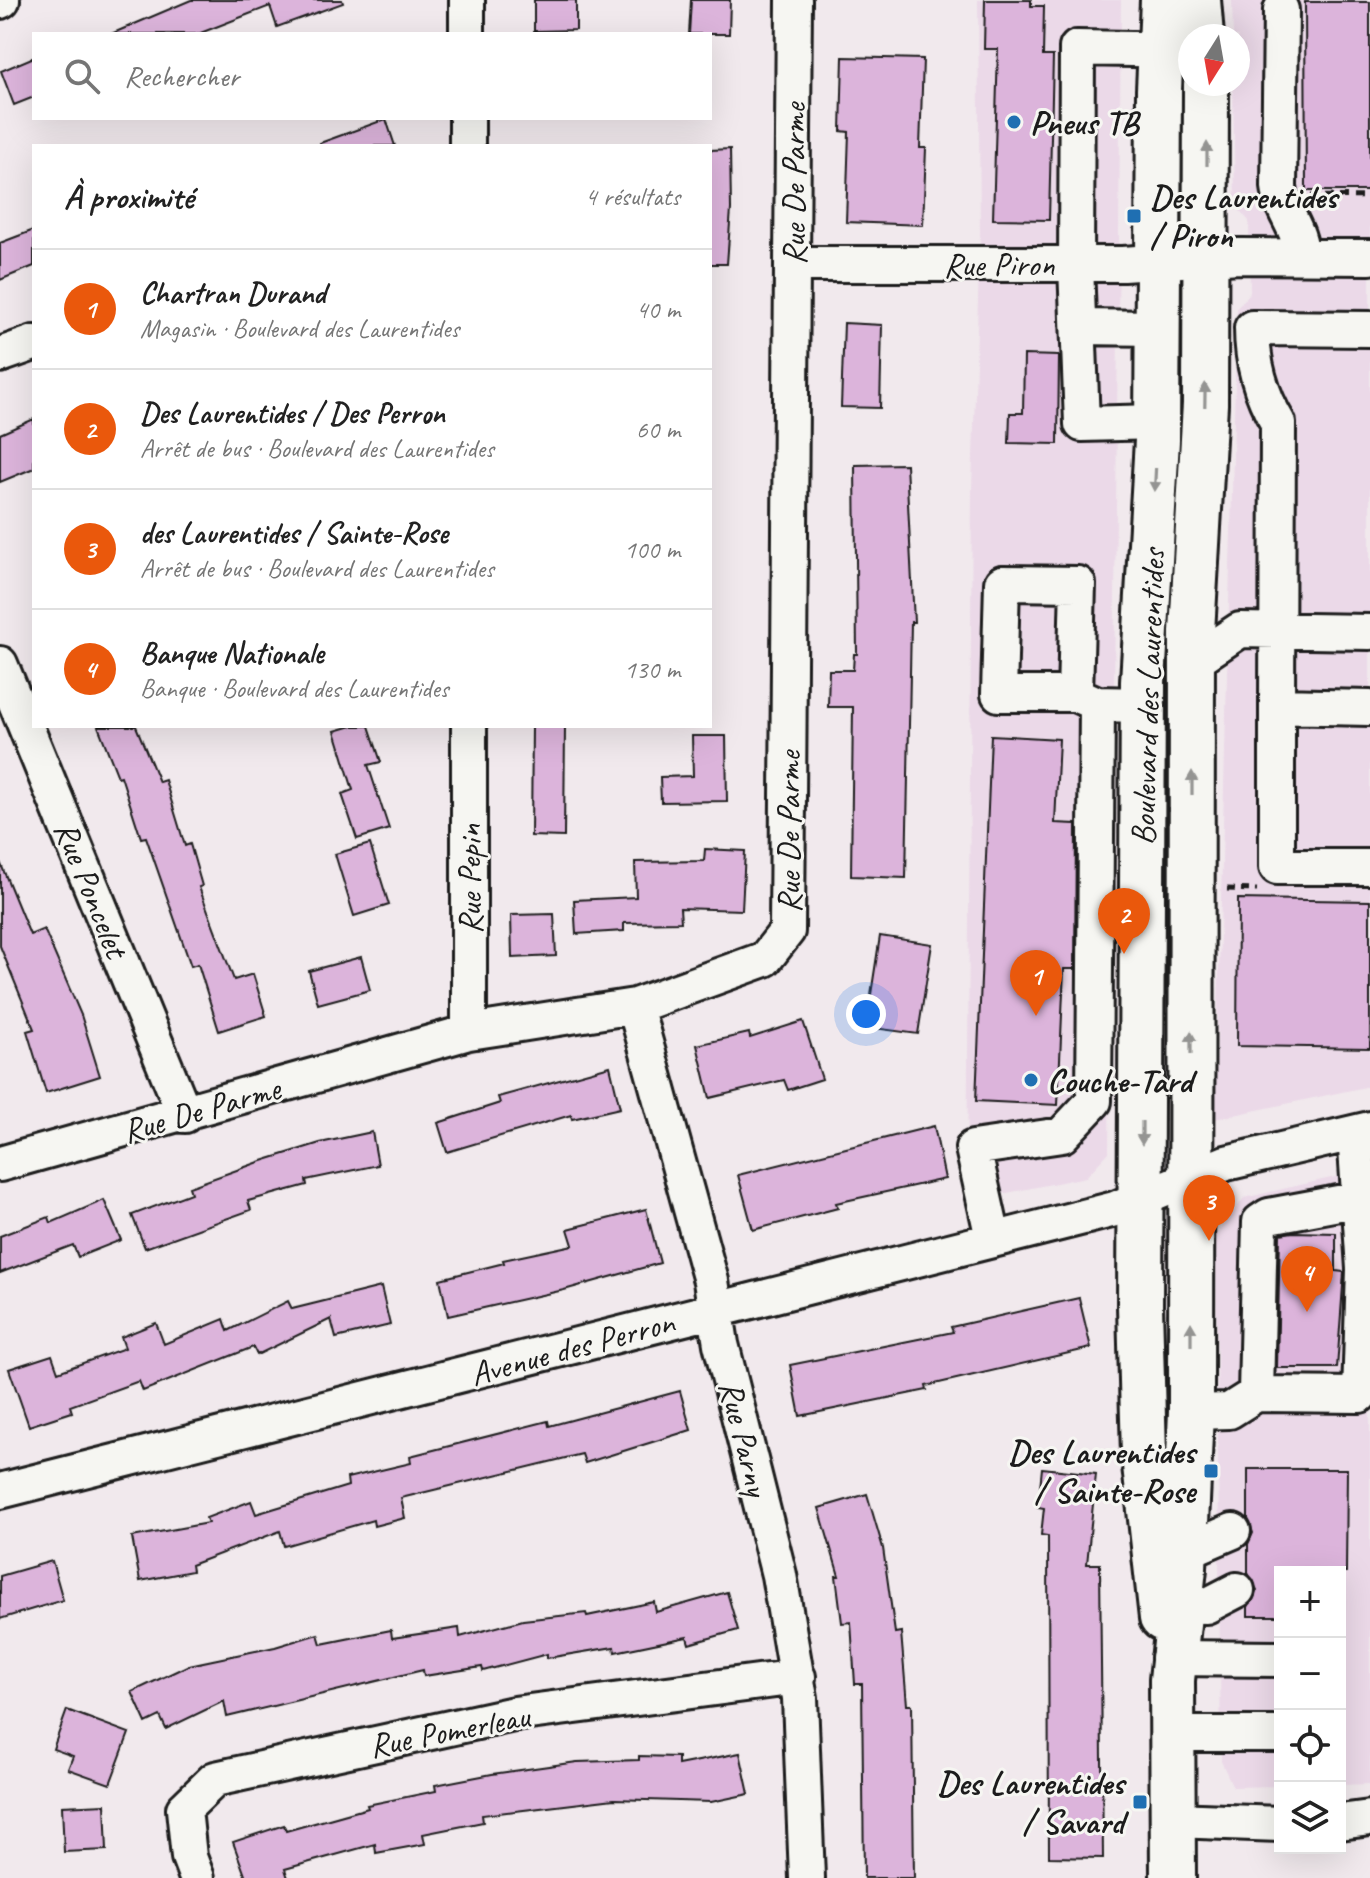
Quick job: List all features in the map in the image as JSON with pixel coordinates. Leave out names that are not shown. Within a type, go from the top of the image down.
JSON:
[{"type":"main road","name":"Boulevard des Laurentides","points":[[1163,0],[1175,50],[1158,262],[1157,422],[1143,705],[1141,1402],[1168,1550],[1173,1878]]},
{"type":"main road","points":[[1198,0],[1200,24]]},
{"type":"main road","name":"Boulevard des Laurentides","points":[[1168,1550],[1191,1412],[1192,662],[1203,449],[1206,96]]},
{"type":"street","points":[[467,0],[467,32]]},
{"type":"street","name":"Rue De Parme","points":[[0,1164],[185,1115],[469,1032],[635,1006],[765,959],[787,931],[794,0]]},
{"type":"street","points":[[1281,10],[1279,187],[1283,207],[1300,237],[1301,256]]},
{"type":"street","points":[[1157,422],[1082,424],[1076,265],[1077,48],[1175,50]]},
{"type":"street","points":[[467,120],[467,144]]},
{"type":"street","name":"Rue Piron","points":[[792,264],[1076,265],[1301,256],[1370,257]]},
{"type":"street","points":[[1079,327],[1158,328]]},
{"type":"street","points":[[1370,329],[1252,328],[1253,363],[1268,406],[1278,423],[1277,867],[1370,867]]},
{"type":"street","points":[[0,355],[32,344]]},
{"type":"street","points":[[1194,584],[1240,630]]},
{"type":"street","points":[[1192,662],[1240,630],[1370,632]]},
{"type":"street","name":"Rue Poncelet","points":[[0,664],[185,1115]]},
{"type":"street","points":[[993,1238],[973,1148],[1062,1135],[1094,1101],[1095,990],[1086,699],[1143,705]]},
{"type":"street","points":[[1277,706],[1370,708]]},
{"type":"street","name":"Rue Pepin","points":[[469,728],[469,1032]]},
{"type":"street","points":[[1095,990],[1141,989]]},
{"type":"street","name":"Rue Parny","points":[[635,1006],[711,1281],[721,1344],[779,1575],[798,1677],[807,1878]]},
{"type":"street","points":[[1191,1412],[1229,1411],[1256,1394],[1360,1395],[1364,1269],[1360,1199],[1362,1131]]},
{"type":"street","name":"Avenue des Perron","points":[[0,1491],[77,1475],[1115,1209],[1226,1163],[1362,1131]]},
{"type":"street","points":[[1256,1394],[1260,1222],[1269,1216],[1360,1199]]},
{"type":"street","points":[[1168,1550],[1233,1531]]},
{"type":"street","points":[[1170,1606],[1206,1606],[1237,1590]]},
{"type":"street","points":[[1172,1665],[1274,1659]]},
{"type":"street","name":"Rue Pomerleau","points":[[197,1878],[189,1857],[184,1809],[215,1779],[514,1714],[798,1677]]},
{"type":"street","points":[[1172,1734],[1274,1734]]},
{"type":"street","points":[[1346,1821],[1370,1818]]},
{"type":"street","points":[[1173,1820],[1274,1824]]},
{"type":"path","points":[[1304,196],[1370,197]]},
{"type":"shaded area","points":[[978,0],[1121,0],[1119,236],[1109,1152],[1086,1177],[967,1201],[972,488],[980,236]]},
{"type":"shaded area","points":[[1232,0],[1370,0],[1370,1086],[1215,1119],[1237,308],[1250,293],[1249,221],[1235,205],[1233,96],[1250,96],[1250,24],[1233,24]]},
{"type":"shaded area","points":[[1370,1169],[1370,1784],[1346,1785],[1346,1566],[1274,1566],[1274,1786],[1233,1787],[1221,1761],[1216,1235],[1244,1198]]},
{"type":"building","points":[[191,0],[342,0],[343,3],[277,27],[270,6],[203,32],[116,32]]},
{"type":"building","points":[[534,0],[576,0],[576,30],[534,31]]},
{"type":"building","points":[[691,0],[730,0],[729,34],[689,32]]},
{"type":"building","points":[[985,0],[1031,0],[1031,6],[1044,6],[1043,56],[1053,56],[1049,220],[993,219],[998,49],[984,49]]},
{"type":"building","points":[[1305,2],[1370,2],[1370,191],[1306,191]]},
{"type":"building","points":[[843,57],[923,59],[920,148],[926,148],[923,225],[846,222],[849,132],[841,131]]},
{"type":"building","points":[[32,58],[32,98],[14,105],[1,71]]},
{"type":"building","points":[[386,120],[394,144],[320,144]]},
{"type":"building","points":[[730,149],[731,209],[727,264],[712,264],[712,150]]},
{"type":"building","points":[[32,231],[32,267],[0,280],[0,243]]},
{"type":"building","points":[[844,323],[882,325],[880,408],[841,407]]},
{"type":"building","points":[[1024,355],[1059,356],[1058,444],[1009,443],[1010,413],[1023,413]]},
{"type":"building","points":[[32,420],[32,469],[0,482],[0,434]]},
{"type":"building","points":[[906,464],[914,622],[911,622],[906,878],[851,876],[853,707],[828,707],[829,670],[853,670],[854,654],[857,654],[855,465]]},
{"type":"building","points":[[99,728],[137,728],[159,782],[165,780],[185,846],[190,844],[202,886],[199,887],[234,980],[253,974],[266,1016],[219,1031],[198,964],[191,966],[146,837],[141,838],[121,776],[118,777]]},
{"type":"building","points":[[370,728],[381,762],[368,765],[389,829],[357,839],[342,794],[353,790],[335,731]]},
{"type":"building","points":[[532,728],[565,728],[564,837],[531,836]]},
{"type":"building","points":[[991,735],[1059,739],[1055,823],[1076,824],[1075,969],[1064,969],[1058,1105],[976,1101]]},
{"type":"building","points":[[692,736],[726,736],[727,801],[661,802],[660,777],[693,776]]},
{"type":"building","points":[[370,844],[389,905],[354,916],[335,854]]},
{"type":"building","points":[[705,849],[745,851],[742,910],[680,908],[681,922],[624,923],[624,931],[576,934],[574,900],[636,897],[635,862],[704,861]]},
{"type":"building","points":[[0,862],[30,935],[44,929],[81,1015],[100,1076],[46,1093],[27,1031],[34,1029],[0,946]]},
{"type":"building","points":[[1238,899],[1370,901],[1370,1048],[1237,1046]]},
{"type":"building","points":[[554,914],[556,956],[512,958],[511,915]]},
{"type":"building","points":[[880,936],[932,944],[918,1034],[866,1027]]},
{"type":"building","points":[[361,957],[370,990],[318,1004],[309,971]]},
{"type":"building","points":[[803,1021],[822,1079],[788,1090],[784,1080],[710,1098],[697,1045],[749,1033],[750,1038]]},
{"type":"building","points":[[610,1066],[620,1108],[572,1119],[571,1115],[447,1152],[438,1123],[500,1103],[498,1097]]},
{"type":"building","points":[[934,1126],[945,1179],[836,1203],[838,1208],[753,1230],[738,1175]]},
{"type":"building","points":[[372,1132],[378,1165],[306,1180],[307,1185],[248,1201],[251,1210],[145,1248],[132,1215],[191,1193],[189,1187],[262,1161],[320,1143]]},
{"type":"building","points":[[104,1200],[121,1240],[78,1257],[73,1245],[0,1273],[0,1236],[49,1217],[51,1223]]},
{"type":"building","points":[[646,1209],[660,1263],[564,1290],[448,1316],[440,1279],[504,1263],[503,1260],[573,1245],[568,1229]]},
{"type":"building","points":[[1336,1233],[1336,1271],[1344,1272],[1337,1368],[1277,1368],[1280,1234]]},
{"type":"building","points":[[381,1287],[390,1325],[336,1338],[331,1319],[257,1355],[253,1347],[143,1391],[139,1381],[70,1406],[72,1412],[29,1426],[9,1369],[52,1355],[58,1372],[125,1348],[121,1337],[156,1323],[164,1344],[224,1319],[228,1331],[288,1301],[292,1309]]},
{"type":"building","points":[[1079,1298],[1091,1348],[926,1386],[927,1390],[800,1416],[790,1365],[953,1332],[951,1327]]},
{"type":"building","points":[[680,1391],[691,1430],[585,1463],[582,1454],[401,1498],[405,1518],[374,1526],[373,1520],[284,1546],[280,1531],[191,1565],[192,1571],[140,1581],[132,1537],[208,1523],[206,1518],[251,1501],[256,1514],[348,1486],[347,1478],[411,1463],[410,1456],[548,1421],[549,1426]]},
{"type":"building","points":[[1042,1468],[1096,1474],[1087,1564],[1100,1564],[1103,1858],[1049,1857],[1048,1536],[1041,1535],[1044,1508],[1038,1507]]},
{"type":"building","points":[[1248,1469],[1347,1469],[1346,1572],[1346,1566],[1274,1566],[1274,1616],[1248,1616],[1248,1607],[1257,1590],[1248,1573],[1248,1544],[1253,1533],[1248,1519]]},
{"type":"building","points":[[867,1494],[883,1548],[895,1633],[901,1632],[907,1705],[912,1705],[914,1878],[864,1878],[862,1684],[855,1684],[851,1622],[842,1623],[836,1576],[839,1576],[819,1508]]},
{"type":"building","points":[[52,1561],[63,1600],[0,1619],[0,1576]]},
{"type":"building","points":[[727,1592],[738,1630],[689,1644],[687,1637],[615,1652],[614,1647],[547,1658],[547,1654],[483,1671],[482,1667],[424,1676],[423,1670],[227,1717],[224,1701],[166,1729],[160,1716],[146,1723],[132,1692],[189,1665],[275,1647],[318,1634],[321,1644],[391,1630],[392,1638],[459,1628],[460,1637],[523,1620],[586,1613],[587,1616],[654,1602],[656,1612]]},
{"type":"building","points":[[67,1710],[129,1733],[110,1784],[68,1769],[73,1756],[53,1749]]},
{"type":"building","points":[[740,1753],[749,1794],[711,1802],[614,1799],[482,1815],[483,1822],[423,1834],[425,1844],[376,1853],[375,1844],[285,1869],[288,1878],[246,1878],[233,1842],[284,1825],[286,1831],[368,1808],[367,1805],[436,1791],[435,1785],[492,1774],[577,1762],[639,1760],[639,1756],[678,1757],[678,1765]]},
{"type":"building","points":[[105,1804],[107,1850],[64,1852],[62,1806]]},
{"type":"place","name":"Pneus TB","points":[[1014,122]]},
{"type":"place","name":"Des Laurentides / Piron","points":[[1134,216]]},
{"type":"place","name":"Des Laurentides / Des Perron","points":[[1124,954]]},
{"type":"place","name":"Chartran Durand","points":[[1036,1016]]},
{"type":"place","name":"Couche-Tard","points":[[1031,1080]]},
{"type":"place","name":"des Laurentides / Sainte-Rose","points":[[1209,1241]]},
{"type":"place","name":"Banque Nationale","points":[[1307,1312]]},
{"type":"place","name":"Des Laurentides / Sainte-Rose","points":[[1211,1471]]},
{"type":"place","name":"Des Laurentides / Savard","points":[[1140,1802]]}]
